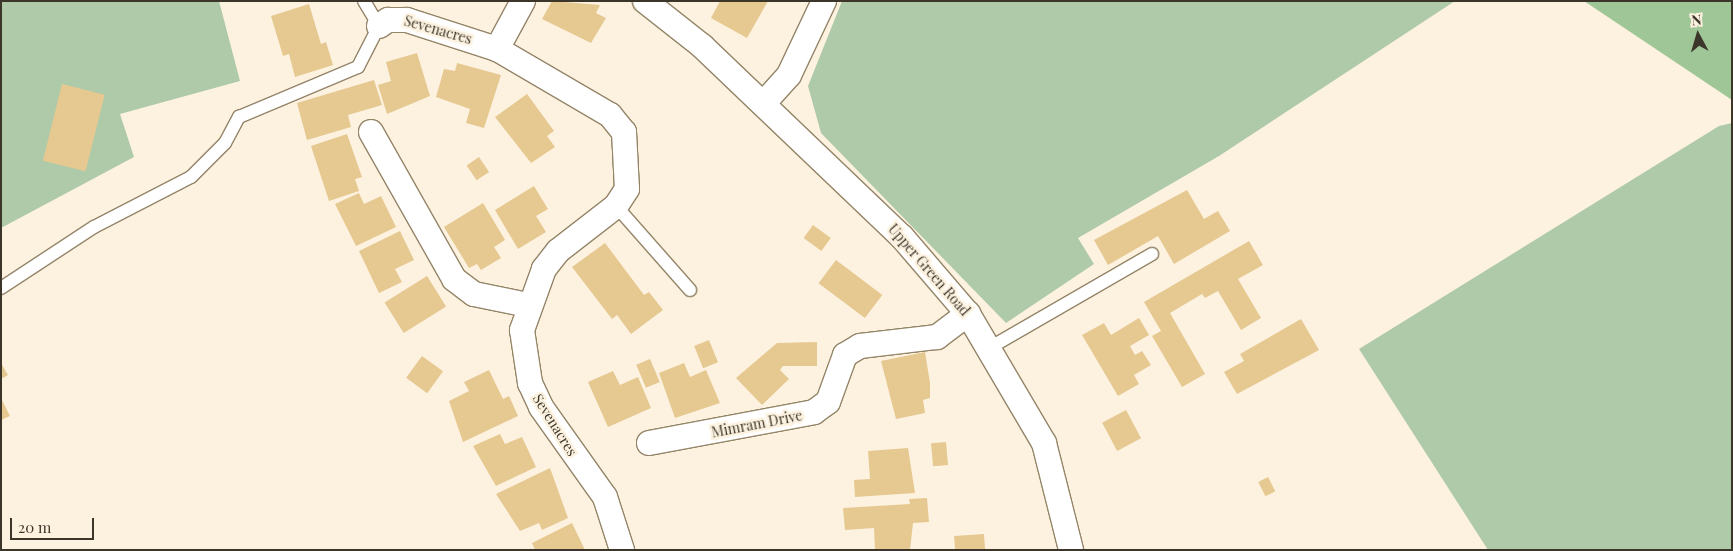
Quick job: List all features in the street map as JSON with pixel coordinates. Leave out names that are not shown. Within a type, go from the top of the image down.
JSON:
[{"type":"street","points":[[497,49],[523,1]]},
{"type":"street","name":"Upper Green Road","points":[[645,1],[702,46],[902,237],[968,314],[991,347],[1044,443],[1071,550]]},
{"type":"street","points":[[763,104],[789,74],[824,1]]},
{"type":"street","name":"Sevenacres","points":[[380,26],[388,20],[406,20],[497,49],[617,123],[624,132],[628,170],[627,189],[616,206],[558,251],[528,305],[522,330],[530,383],[541,407],[605,497],[622,550]]},
{"type":"street","points":[[371,132],[454,279],[474,294],[528,305]]},
{"type":"street","name":"Mimram Drive","points":[[649,443],[814,412],[828,402],[845,355],[860,346],[937,337],[968,314]]},
{"type":"lane","points":[[1,288],[94,227],[191,177],[225,143],[239,116],[358,67],[380,26],[364,1]]},
{"type":"lane","points":[[616,206],[690,290]]},
{"type":"lane","points":[[991,347],[1152,254]]},
{"type":"green space","points":[[1,1],[219,1],[240,81],[120,114],[134,157],[1,228]]},
{"type":"green space","points":[[842,1],[1455,1],[1219,156],[1078,238],[1094,264],[1006,323],[821,133],[808,86]]},
{"type":"green space","points":[[1584,1],[1732,1],[1732,100]]},
{"type":"green space","points":[[1732,123],[1732,550],[1488,550],[1359,349],[1719,126]]},
{"type":"building","points":[[552,1],[600,5],[596,13],[606,18],[591,43],[542,19]]},
{"type":"building","points":[[720,1],[768,1],[747,38],[711,18]]},
{"type":"building","points":[[309,4],[321,44],[326,42],[333,65],[295,77],[289,54],[283,56],[271,16]]},
{"type":"building","points":[[417,53],[430,96],[387,114],[378,85],[391,81],[386,62]]},
{"type":"building","points":[[457,63],[501,75],[484,128],[466,123],[470,109],[436,97],[444,69],[455,71]]},
{"type":"building","points":[[374,80],[382,105],[348,115],[351,127],[307,140],[297,103]]},
{"type":"building","points":[[62,84],[105,95],[86,171],[43,161]]},
{"type":"building","points":[[527,94],[554,131],[547,136],[555,147],[531,163],[495,117]]},
{"type":"building","points":[[347,134],[362,177],[355,179],[359,191],[329,201],[311,146]]},
{"type":"building","points":[[479,157],[489,172],[477,180],[467,165]]},
{"type":"building","points":[[534,186],[548,209],[536,216],[546,232],[518,249],[495,210]]},
{"type":"building","points":[[1187,190],[1204,219],[1218,211],[1230,231],[1174,264],[1158,236],[1108,265],[1094,240]]},
{"type":"building","points":[[359,193],[364,204],[381,196],[396,227],[356,246],[335,204]]},
{"type":"building","points":[[483,203],[505,240],[494,247],[501,258],[481,270],[477,264],[469,268],[444,227]]},
{"type":"building","points":[[813,225],[831,238],[821,251],[804,238]]},
{"type":"building","points":[[400,231],[414,260],[395,269],[402,282],[379,293],[359,251]]},
{"type":"building","points":[[1249,241],[1263,265],[1238,279],[1261,318],[1241,330],[1218,291],[1205,298],[1202,294],[1170,313],[1205,374],[1182,387],[1152,336],[1161,331],[1144,302]]},
{"type":"building","points":[[605,243],[644,295],[649,292],[663,310],[631,334],[617,315],[612,319],[572,267]]},
{"type":"building","points":[[836,260],[882,295],[865,318],[819,283]]},
{"type":"building","points":[[427,276],[446,307],[404,333],[385,302]]},
{"type":"building","points":[[1139,318],[1149,335],[1130,346],[1135,355],[1142,351],[1151,365],[1134,375],[1139,384],[1118,396],[1082,335],[1104,323],[1111,335]]},
{"type":"building","points":[[1301,319],[1319,350],[1237,394],[1224,372],[1244,361],[1240,354]]},
{"type":"building","points":[[709,340],[718,362],[703,368],[694,346]]},
{"type":"building","points":[[817,342],[817,366],[783,366],[780,370],[789,379],[762,405],[736,378],[777,343]]},
{"type":"building","points":[[925,352],[930,383],[930,398],[923,400],[925,413],[896,419],[881,361]]},
{"type":"building","points":[[422,356],[443,371],[427,393],[406,378]]},
{"type":"building","points":[[650,359],[660,382],[646,388],[636,365]]},
{"type":"building","points":[[1,363],[8,375],[1,379]]},
{"type":"building","points":[[684,363],[690,377],[706,370],[720,403],[675,418],[659,373]]},
{"type":"building","points":[[489,370],[503,399],[509,396],[518,416],[463,442],[449,401],[469,391],[464,382]]},
{"type":"building","points":[[613,371],[620,385],[638,377],[651,408],[608,427],[588,382]]},
{"type":"building","points":[[1,398],[10,416],[1,420]]},
{"type":"building","points":[[1126,410],[1141,438],[1117,451],[1102,423]]},
{"type":"building","points":[[500,434],[505,444],[522,437],[536,467],[496,486],[473,446]]},
{"type":"building","points":[[946,442],[948,465],[933,466],[931,443]]},
{"type":"building","points":[[908,448],[915,493],[855,497],[854,480],[870,479],[868,451]]},
{"type":"building","points":[[550,468],[568,518],[542,530],[539,523],[520,531],[496,494]]},
{"type":"building","points":[[1268,477],[1275,491],[1265,496],[1258,482]]},
{"type":"building","points":[[927,498],[929,522],[913,523],[910,550],[875,550],[874,528],[845,530],[843,508],[910,504],[909,499]]},
{"type":"building","points":[[572,523],[585,550],[535,550],[532,543]]},
{"type":"building","points":[[984,534],[985,550],[955,550],[954,536]]}]
